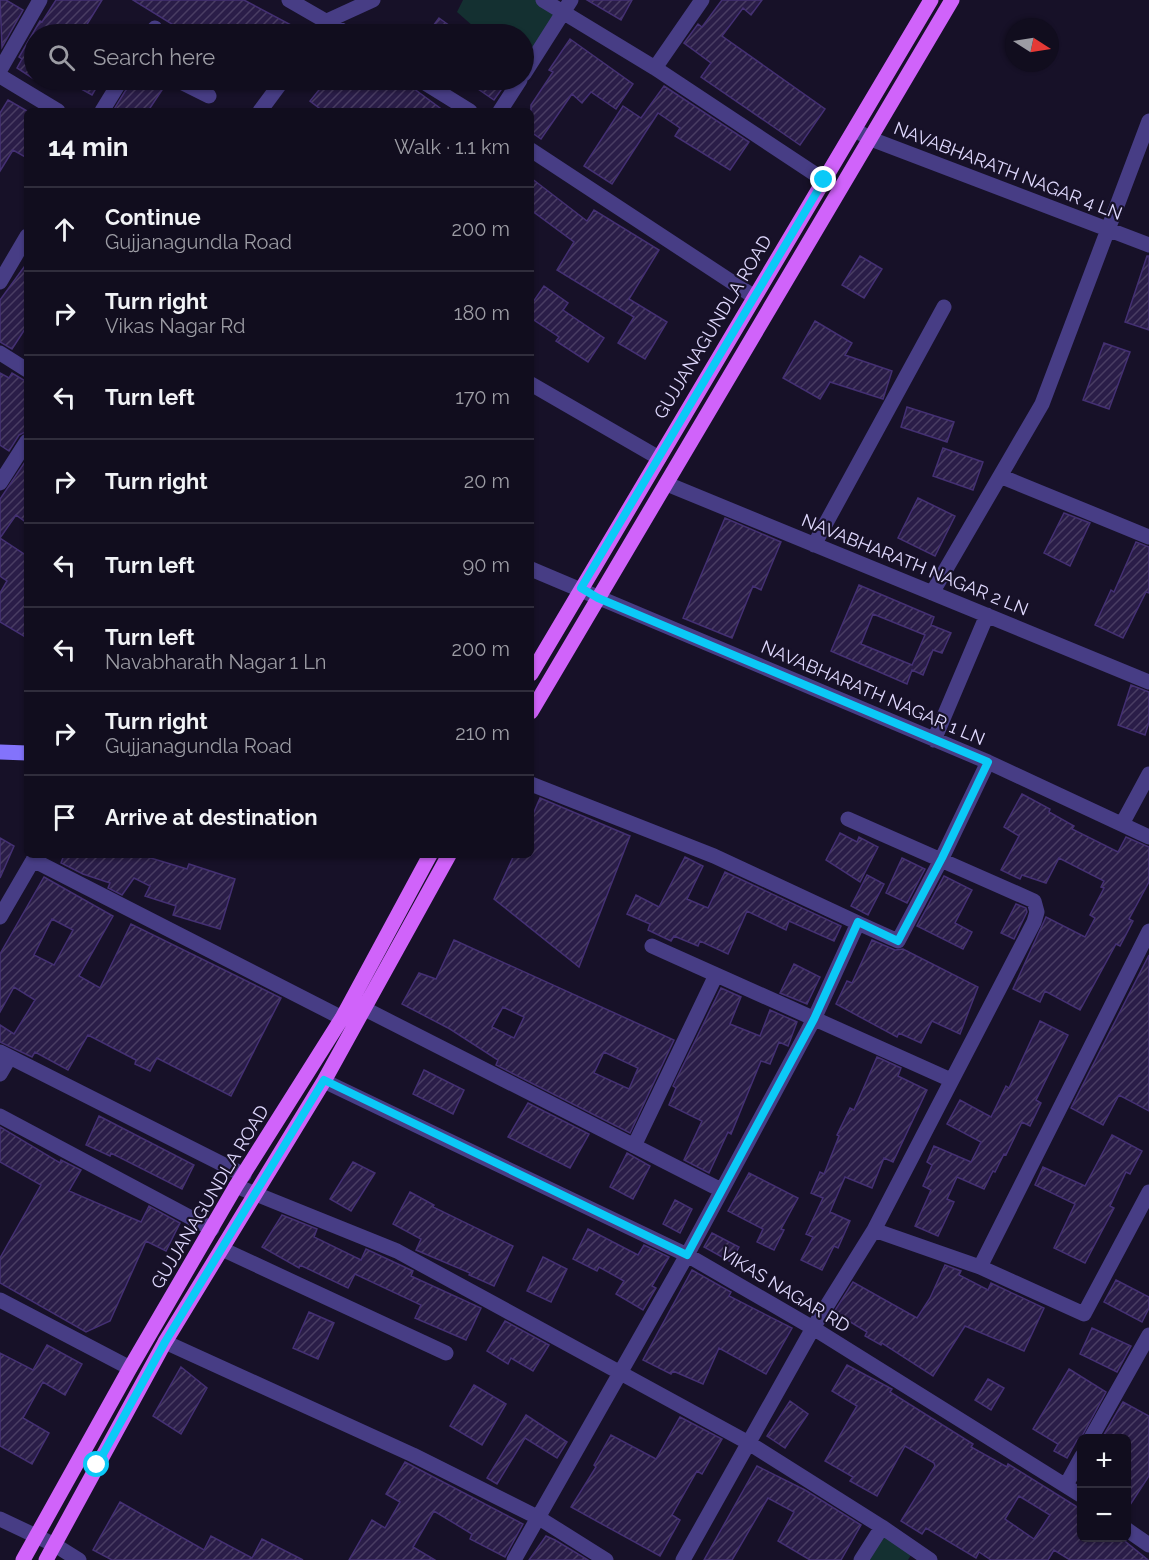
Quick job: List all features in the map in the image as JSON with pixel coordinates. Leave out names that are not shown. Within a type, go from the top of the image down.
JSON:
[{"type":"main road","name":"GUJJANAGUNDLA ROAD","points":[[534,669],[753,296],[855,130],[931,0]]},
{"type":"main road","points":[[534,707],[952,0]]},
{"type":"main road","name":"GUJJANAGUNDLA ROAD","points":[[23,1560],[130,1368],[240,1181],[342,1018],[428,858]]},
{"type":"main road","name":"GUJJANAGUNDLA ROAD","points":[[46,1560],[165,1342],[324,1080],[447,858]]},
{"type":"street","points":[[26,24],[40,0]]},
{"type":"street","points":[[289,0],[332,24]]},
{"type":"street","points":[[324,24],[373,0]]},
{"type":"street","points":[[543,0],[567,6],[655,68],[824,180]]},
{"type":"street","points":[[655,68],[702,0]]},
{"type":"street","points":[[534,58],[567,6]]},
{"type":"street","points":[[0,70],[24,28]]},
{"type":"street","points":[[0,76],[53,108]]},
{"type":"street","points":[[104,108],[115,90]]},
{"type":"street","points":[[197,90],[209,96]]},
{"type":"street","points":[[262,108],[276,90]]},
{"type":"street","points":[[436,90],[465,108]]},
{"type":"street","points":[[502,108],[514,90]]},
{"type":"street","points":[[932,593],[1042,404],[1149,122]]},
{"type":"street","name":"NAVABHARATH NAGAR 4 LN","points":[[855,130],[871,139],[1149,245]]},
{"type":"street","points":[[534,152],[753,296]]},
{"type":"street","points":[[0,282],[24,241]]},
{"type":"street","points":[[814,545],[944,307]]},
{"type":"street","points":[[0,353],[24,368]]},
{"type":"street","points":[[534,386],[659,458]]},
{"type":"street","points":[[0,483],[24,446]]},
{"type":"street","points":[[1000,476],[1148,533]]},
{"type":"street","name":"NAVABHARATH NAGAR 2 LN","points":[[667,484],[1149,682]]},
{"type":"street","name":"NAVABHARATH NAGAR 1 LN","points":[[534,570],[581,588],[598,598],[988,762],[1149,837]]},
{"type":"street","points":[[934,740],[987,615]]},
{"type":"street","points":[[0,752],[24,753]]},
{"type":"street","points":[[534,785],[714,856],[898,941],[942,858],[988,762]]},
{"type":"street","points":[[1122,824],[1149,774]]},
{"type":"street","points":[[683,1560],[747,1442],[813,1328],[874,1230],[1034,922],[1037,912],[1034,901],[942,858],[848,819]]},
{"type":"street","points":[[0,916],[33,858]]},
{"type":"street","points":[[36,858],[342,1018]]},
{"type":"street","points":[[514,1560],[687,1255],[814,1019],[858,922]]},
{"type":"street","points":[[980,1267],[1149,931]]},
{"type":"street","points":[[652,946],[951,1080]]},
{"type":"street","points":[[634,1146],[716,975]]},
{"type":"street","points":[[365,1009],[721,1190]]},
{"type":"street","points":[[0,1074],[5,1055],[240,1181],[255,1195],[397,1251],[747,1442],[930,1560]]},
{"type":"street","name":"VIKAS NAGAR RD","points":[[324,1080],[687,1255],[813,1328],[1077,1493]]},
{"type":"street","points":[[0,1116],[212,1229]]},
{"type":"street","points":[[874,1230],[980,1267],[1084,1314],[1149,1192]]},
{"type":"street","points":[[222,1250],[447,1353]]},
{"type":"street","points":[[0,1300],[130,1368]]},
{"type":"street","points":[[1093,1434],[1149,1335]]},
{"type":"street","points":[[165,1342],[413,1455],[539,1518],[606,1560]]},
{"type":"street","points":[[1066,1485],[1077,1465]]},
{"type":"street","points":[[0,1519],[55,1545],[79,1560]]},
{"type":"street","points":[[861,1560],[882,1527]]},
{"type":"street","points":[[1131,1532],[1149,1545]]},
{"type":"green space","points":[[463,0],[536,0],[558,14],[534,51],[534,24],[471,24],[457,12]]},
{"type":"green space","points":[[882,1527],[914,1550],[908,1560],[861,1560]]},
{"type":"building","points":[[0,0],[6,0],[23,10],[2,47]]},
{"type":"building","points":[[56,0],[102,0],[87,24],[38,24],[40,21],[42,22]]},
{"type":"building","points":[[133,0],[244,0],[289,24],[172,24]]},
{"type":"building","points":[[587,0],[632,0],[621,20]]},
{"type":"building","points":[[722,0],[762,0],[751,15],[743,8],[722,36],[825,109],[800,145],[701,77],[711,63],[684,43],[698,24],[702,27]]},
{"type":"building","points":[[439,18],[447,24],[434,24]]},
{"type":"building","points":[[570,39],[633,84],[616,109],[591,92],[582,103],[572,94],[541,139],[534,134],[534,108],[531,108],[531,105],[553,72],[549,70]]},
{"type":"building","points":[[24,48],[24,73],[17,68],[22,59],[19,57]]},
{"type":"building","points":[[664,86],[749,142],[730,170],[675,136],[680,128],[658,113],[612,184],[584,166],[623,106],[641,118]]},
{"type":"building","points":[[83,90],[95,90],[92,95]]},
{"type":"building","points":[[126,90],[162,90],[150,108],[115,108]]},
{"type":"building","points":[[319,90],[416,90],[440,108],[319,108],[310,101]]},
{"type":"building","points":[[480,90],[501,90],[494,100]]},
{"type":"building","points":[[8,100],[24,109],[24,156],[13,150],[0,171],[0,113]]},
{"type":"building","points":[[534,180],[587,221],[594,210],[659,250],[629,299],[667,322],[645,359],[618,343],[634,317],[557,270],[574,242],[534,212]]},
{"type":"building","points":[[860,256],[882,269],[864,298],[842,285]]},
{"type":"building","points":[[1147,256],[1149,256],[1149,330],[1125,322]]},
{"type":"building","points":[[24,267],[24,331],[12,349],[0,342],[0,300]]},
{"type":"building","points":[[544,286],[568,303],[563,310],[604,338],[588,362],[556,341],[559,337],[534,320],[534,301]]},
{"type":"building","points":[[815,321],[852,343],[845,355],[892,371],[883,399],[830,382],[820,399],[783,378]]},
{"type":"building","points":[[1104,343],[1130,352],[1109,409],[1083,400]]},
{"type":"building","points":[[0,373],[9,378],[12,373],[24,380],[24,432],[19,435],[9,451],[0,445]]},
{"type":"building","points":[[907,407],[954,422],[947,442],[901,427]]},
{"type":"building","points":[[943,448],[983,462],[973,490],[933,476]]},
{"type":"building","points":[[24,463],[24,521],[16,515],[0,538],[0,499]]},
{"type":"building","points":[[918,498],[955,516],[935,556],[898,538]]},
{"type":"building","points":[[1064,513],[1090,523],[1070,566],[1044,553]]},
{"type":"building","points":[[725,518],[781,542],[761,590],[753,586],[732,638],[683,618]]},
{"type":"building","points":[[0,538],[24,554],[24,636],[0,622],[0,593],[7,581],[0,576]]},
{"type":"building","points":[[1136,542],[1149,547],[1149,593],[1146,592],[1123,638],[1095,625],[1111,590],[1114,592]]},
{"type":"building","points":[[859,585],[934,617],[931,625],[951,633],[942,653],[933,650],[923,675],[912,670],[907,684],[831,651]],"holes":[[[873,614],[925,635],[912,665],[861,644]]]},
{"type":"building","points":[[1131,685],[1149,692],[1149,722],[1145,735],[1118,725]]},
{"type":"building","points":[[1022,794],[1050,809],[1049,812],[1074,826],[1072,829],[1118,852],[1126,837],[1149,847],[1149,882],[1129,919],[1133,921],[1120,946],[1116,944],[1080,1010],[1045,991],[1040,1002],[1013,989],[1046,917],[1085,937],[1095,918],[1090,915],[1104,888],[1101,887],[1104,881],[1059,858],[1046,883],[1022,875],[1020,879],[1001,870],[1019,836],[1004,827]]},
{"type":"building","points":[[540,798],[630,836],[579,967],[494,899],[513,858],[534,858],[534,812]]},
{"type":"building","points":[[840,833],[857,842],[859,837],[878,847],[860,882],[826,860]]},
{"type":"building","points":[[0,838],[14,846],[0,878]]},
{"type":"building","points":[[685,857],[703,866],[687,899],[708,908],[725,872],[841,926],[834,941],[789,921],[786,930],[747,911],[728,954],[700,941],[698,946],[674,936],[671,941],[648,930],[650,924],[627,914],[636,895],[659,907]]},
{"type":"building","points":[[63,858],[151,858],[187,869],[189,864],[235,879],[220,929],[173,915],[176,906],[145,896],[150,886],[134,878],[122,895],[108,888],[110,883],[83,874],[61,863]]},
{"type":"building","points":[[902,858],[925,869],[907,903],[886,893]]},
{"type":"building","points":[[867,875],[884,884],[868,915],[851,906]]},
{"type":"building","points":[[944,876],[972,890],[955,923],[972,932],[963,949],[917,926]]},
{"type":"building","points":[[44,877],[113,916],[79,976],[100,988],[131,924],[281,998],[231,1096],[157,1058],[150,1071],[135,1064],[136,1060],[88,1035],[68,1070],[35,1052],[32,1057],[0,1042],[0,1025],[14,1034],[35,1000],[14,987],[0,1012],[0,954]],"holes":[[[52,919],[73,930],[54,965],[34,955]]]},
{"type":"building","points":[[1016,904],[1026,908],[1027,912],[1014,939],[1001,933]]},
{"type":"building","points":[[454,940],[674,1040],[630,1133],[496,1065],[498,1060],[450,1029],[402,1004],[419,973],[436,979]],"holes":[[[503,1007],[524,1017],[514,1038],[492,1027]],[[604,1052],[638,1068],[629,1089],[594,1073]]]},
{"type":"building","points":[[872,940],[895,950],[903,949],[978,987],[960,1034],[932,1021],[921,1043],[899,1033],[897,1037],[836,1004],[847,981],[852,983]]},
{"type":"building","points":[[1149,955],[1149,1111],[1119,1095],[1103,1125],[1071,1108]]},
{"type":"building","points":[[794,964],[820,977],[807,1004],[780,993]]},
{"type":"building","points":[[721,988],[741,997],[730,1024],[760,1036],[770,1010],[797,1022],[788,1046],[779,1042],[770,1064],[761,1061],[731,1134],[728,1132],[709,1173],[684,1160],[702,1121],[669,1105],[676,1088],[673,1086]]},
{"type":"building","points":[[1040,1021],[1068,1035],[1036,1100],[1041,1103],[1030,1126],[1022,1122],[1006,1155],[1004,1154],[995,1172],[993,1171],[984,1189],[957,1177],[947,1199],[954,1202],[938,1236],[915,1226],[931,1190],[923,1186],[932,1165],[927,1162],[934,1146],[971,1162],[981,1142],[947,1124],[960,1100],[991,1117],[1006,1086],[1009,1088]]},
{"type":"building","points":[[877,1057],[901,1068],[898,1076],[927,1090],[893,1162],[884,1158],[872,1188],[845,1177],[830,1212],[850,1221],[838,1248],[834,1246],[822,1270],[801,1260],[813,1237],[806,1234],[823,1198],[811,1193],[820,1172],[824,1174],[839,1136],[837,1135],[850,1108],[854,1110]]},
{"type":"building","points":[[424,1070],[464,1090],[453,1114],[413,1094]]},
{"type":"building","points":[[528,1103],[589,1134],[570,1168],[508,1137]]},
{"type":"building","points":[[99,1116],[194,1165],[182,1189],[111,1153],[110,1156],[86,1145]]},
{"type":"building","points":[[0,1127],[60,1163],[61,1160],[81,1170],[69,1191],[141,1222],[149,1206],[180,1223],[166,1251],[146,1241],[110,1321],[86,1332],[0,1283],[0,1258],[41,1185],[0,1162]]},
{"type":"building","points":[[1112,1135],[1142,1151],[1130,1174],[1126,1172],[1110,1206],[1114,1208],[1085,1263],[1054,1248],[1075,1204],[1035,1185],[1043,1167],[1085,1186]]},
{"type":"building","points":[[627,1153],[650,1166],[633,1199],[610,1187]]},
{"type":"building","points":[[353,1162],[375,1173],[351,1211],[330,1199]]},
{"type":"building","points":[[749,1173],[798,1198],[781,1229],[784,1230],[774,1250],[757,1242],[763,1229],[728,1211]]},
{"type":"building","points":[[410,1192],[434,1205],[433,1207],[513,1246],[494,1286],[416,1250],[421,1239],[393,1224]]},
{"type":"building","points":[[675,1200],[692,1209],[680,1233],[663,1224]]},
{"type":"building","points":[[282,1215],[317,1229],[314,1237],[361,1260],[366,1249],[413,1271],[411,1276],[481,1308],[466,1340],[415,1318],[421,1305],[355,1274],[348,1288],[300,1265],[299,1268],[262,1247]]},
{"type":"building","points":[[588,1229],[638,1255],[644,1245],[669,1257],[652,1286],[656,1288],[643,1310],[616,1294],[624,1281],[599,1267],[597,1271],[573,1259]]},
{"type":"building","points":[[712,1233],[739,1247],[731,1262],[704,1247]]},
{"type":"building","points":[[543,1257],[567,1269],[551,1302],[527,1291]]},
{"type":"building","points":[[945,1265],[961,1271],[959,1275],[988,1290],[991,1283],[1044,1308],[1024,1351],[965,1326],[933,1376],[882,1343],[881,1345],[865,1336],[867,1332],[834,1312],[853,1282],[917,1318],[930,1298]]},
{"type":"building","points":[[692,1270],[731,1292],[729,1296],[792,1328],[766,1374],[719,1348],[703,1384],[673,1371],[671,1374],[643,1360]]},
{"type":"building","points":[[1116,1280],[1149,1297],[1149,1308],[1142,1322],[1104,1302]]},
{"type":"building","points":[[309,1312],[334,1323],[318,1359],[293,1348]]},
{"type":"building","points":[[505,1321],[549,1345],[533,1371],[511,1358],[508,1364],[487,1351]]},
{"type":"building","points":[[1092,1328],[1131,1346],[1117,1372],[1080,1354]]},
{"type":"building","points":[[47,1345],[82,1364],[65,1395],[43,1382],[23,1418],[49,1433],[32,1464],[0,1446],[0,1353],[33,1370]]},
{"type":"building","points":[[847,1365],[892,1389],[890,1392],[973,1444],[971,1447],[1007,1467],[1008,1464],[1077,1507],[1077,1542],[1126,1542],[1148,1560],[1070,1560],[1054,1550],[1048,1560],[991,1560],[979,1552],[976,1558],[926,1528],[922,1534],[901,1521],[935,1466],[934,1463],[905,1446],[877,1496],[850,1481],[853,1477],[825,1461],[857,1406],[832,1391]],"holes":[[[1019,1496],[1050,1515],[1034,1539],[1005,1519]]]},
{"type":"building","points":[[181,1367],[207,1388],[181,1434],[153,1416]]},
{"type":"building","points":[[1069,1369],[1106,1392],[1083,1434],[1077,1434],[1077,1440],[1067,1458],[1054,1451],[1058,1444],[1033,1429]]},
{"type":"building","points":[[988,1379],[1004,1388],[991,1410],[975,1400]]},
{"type":"building","points":[[474,1385],[506,1404],[482,1445],[450,1426]]},
{"type":"building","points":[[790,1401],[808,1414],[785,1448],[767,1436]]},
{"type":"building","points":[[1123,1402],[1149,1416],[1149,1476],[1131,1503],[1131,1434],[1104,1434]]},
{"type":"building","points":[[526,1415],[567,1442],[557,1458],[525,1438],[497,1484],[487,1478]]},
{"type":"building","points":[[680,1417],[722,1439],[702,1474],[697,1471],[672,1515],[680,1520],[660,1556],[571,1507],[596,1467],[594,1465],[611,1435],[656,1459]]},
{"type":"building","points":[[405,1462],[523,1524],[505,1557],[470,1539],[472,1534],[434,1511],[413,1547],[435,1560],[349,1560],[372,1520],[385,1528],[400,1502],[386,1494]]},
{"type":"building","points":[[757,1466],[805,1490],[861,1525],[841,1560],[810,1560],[778,1541],[794,1512],[768,1498],[732,1560],[704,1560]]},
{"type":"building","points":[[120,1502],[204,1550],[211,1536],[252,1558],[262,1539],[303,1560],[112,1560],[93,1550]]},
{"type":"building","points":[[546,1536],[555,1540],[588,1560],[529,1560]]},
{"type":"route","points":[[97,1465],[165,1342],[324,1080],[687,1255],[814,1019],[858,922],[898,941],[942,858],[988,762],[598,598],[581,588],[824,180]]}]
